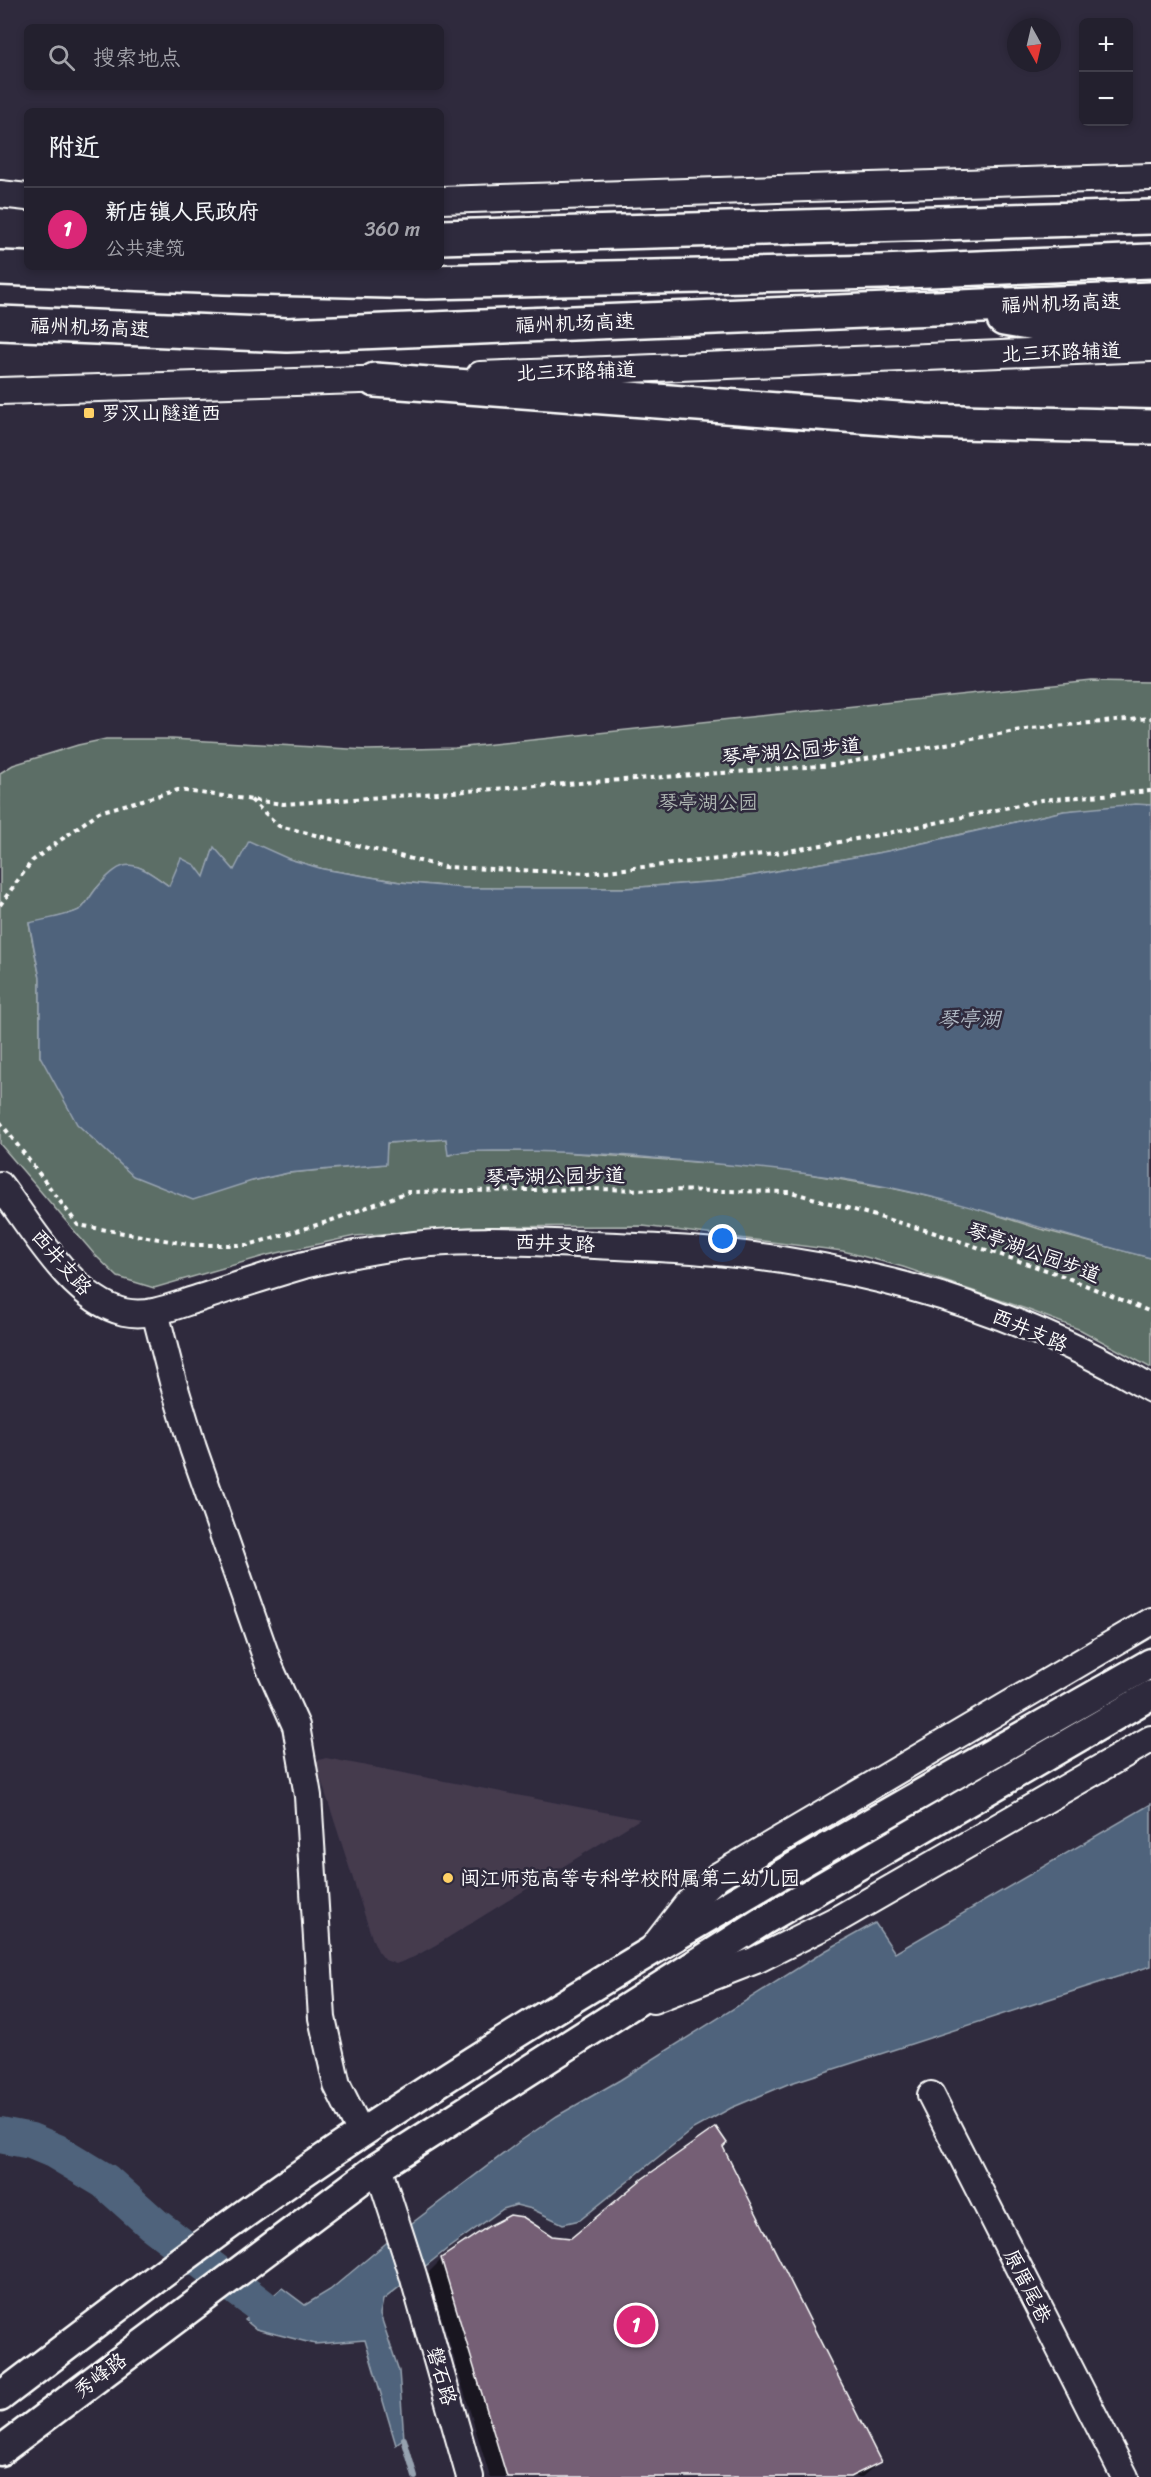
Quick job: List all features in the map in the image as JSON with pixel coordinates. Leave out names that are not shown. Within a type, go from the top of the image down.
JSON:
[{"type":"highway","points":[[444,237],[1151,217]]},
{"type":"highway","points":[[881,272],[1151,242]]},
{"type":"highway","points":[[0,248],[24,247]]},
{"type":"highway","name":"福州机场高速","points":[[50,270],[426,282],[881,272],[1151,261]]},
{"type":"highway","name":"福州机场高速","points":[[0,268],[24,269]]},
{"type":"highway","name":"福州机场高速","points":[[0,323],[287,335],[1151,300]]},
{"type":"highway","points":[[934,307],[1058,328],[1151,331]]},
{"type":"highway","points":[[375,380],[925,421],[1151,427]]},
{"type":"main road","points":[[444,200],[1151,177]]},
{"type":"main road","points":[[0,194],[24,197]]},
{"type":"main road","name":"北三环路辅道","points":[[0,391],[375,380],[1151,348]]},
{"type":"main road","name":"西井支路","points":[[0,1185],[63,1270],[88,1295],[101,1304],[127,1312],[155,1312],[305,1265],[385,1249],[427,1244],[501,1241],[657,1248],[744,1255],[798,1263],[855,1274],[963,1303],[1034,1329],[1151,1389]]},
{"type":"main road","points":[[155,1312],[193,1448],[270,1668],[297,1726],[308,1796],[322,2018],[338,2085],[361,2133]]},
{"type":"main road","points":[[652,1950],[687,1904],[717,1876],[1146,1626]]},
{"type":"main road","points":[[0,2397],[216,2233],[361,2133],[652,1950],[1151,1663]]},
{"type":"main road","name":"秀峰路","points":[[0,2451],[378,2167],[763,1921],[1151,1695]]},
{"type":"main road","points":[[616,2014],[756,1960],[838,1919],[1151,1739]]},
{"type":"main road","name":"原厝尾巷","points":[[931,2095],[1125,2477]]},
{"type":"main road","name":"磐石路","points":[[378,2167],[413,2275],[470,2477]]},
{"type":"path","name":"琴亭湖公园步道","points":[[0,905],[32,861],[99,812],[178,790],[284,804],[834,765],[1031,728],[1151,718]]},
{"type":"path","points":[[251,800],[279,826],[444,867],[588,873],[783,852],[884,834],[1042,800],[1151,791]]},
{"type":"path","name":"琴亭湖公园步道","points":[[0,1122],[78,1226],[193,1245],[248,1245],[327,1222],[408,1192],[590,1189],[791,1192],[932,1232],[1058,1274],[1151,1312]]},
{"type":"shaded area","name":"闽江师范高等专科学校附属第二幼儿园","points":[[326,1758],[640,1819],[441,1942],[396,1964],[385,1960],[372,1938],[315,1761]]},
{"type":"green space","name":"琴亭湖公园","points":[[1092,681],[1151,682],[1151,805],[1064,811],[888,851],[722,881],[626,888],[464,888],[400,882],[323,869],[289,859],[234,870],[214,848],[204,878],[169,886],[139,867],[123,867],[106,878],[78,911],[29,924],[40,978],[40,1057],[252,1181],[288,1173],[385,1164],[387,1143],[446,1139],[449,1155],[463,1151],[549,1151],[773,1168],[891,1188],[963,1204],[1040,1229],[1151,1258],[1151,1368],[1081,1330],[903,1267],[843,1251],[643,1226],[473,1227],[355,1236],[268,1255],[154,1288],[118,1277],[95,1255],[0,1144],[0,773],[13,765],[106,739],[172,739],[367,750],[455,748]]},
{"type":"water","name":"琴亭湖","points":[[1136,804],[1151,805],[1151,1258],[925,1195],[859,1182],[761,1168],[615,1155],[492,1151],[448,1155],[446,1139],[387,1143],[386,1164],[288,1173],[252,1181],[193,1200],[133,1176],[77,1124],[40,1056],[40,978],[29,923],[78,911],[106,878],[123,866],[139,867],[169,886],[181,858],[195,865],[204,877],[214,847],[234,870],[249,841],[289,859],[323,869],[400,882],[464,888],[626,888],[722,881],[888,851],[1064,811]]},
{"type":"water","points":[[1151,1804],[1151,1966],[788,2084],[731,2108],[693,2129],[580,2220],[563,2224],[532,2209],[516,2205],[503,2209],[447,2249],[383,2300],[380,2314],[399,2371],[404,2439],[396,2445],[365,2340],[315,2344],[256,2329],[245,2320],[282,2288],[305,2305],[330,2290],[391,2239],[519,2142],[557,2116],[620,2080],[825,1951],[875,1923],[895,1953]]},
{"type":"building","points":[[716,2127],[727,2143],[723,2147],[881,2462],[850,2477],[507,2477],[441,2258],[510,2215],[523,2217],[552,2236],[571,2238],[642,2179]]},
{"type":"waterway","points":[[0,2135],[31,2141],[55,2151],[105,2181],[153,2224],[261,2306]]},
{"type":"waterway","points":[[404,2439],[415,2477]]},
{"type":"place","name":"罗汉山隧道西","points":[[89,413]]},
{"type":"place","name":"闽江师范高等专科学校附属第二幼儿园","points":[[448,1878]]},
{"type":"place","name":"新店镇人民政府","points":[[636,2325]]}]
